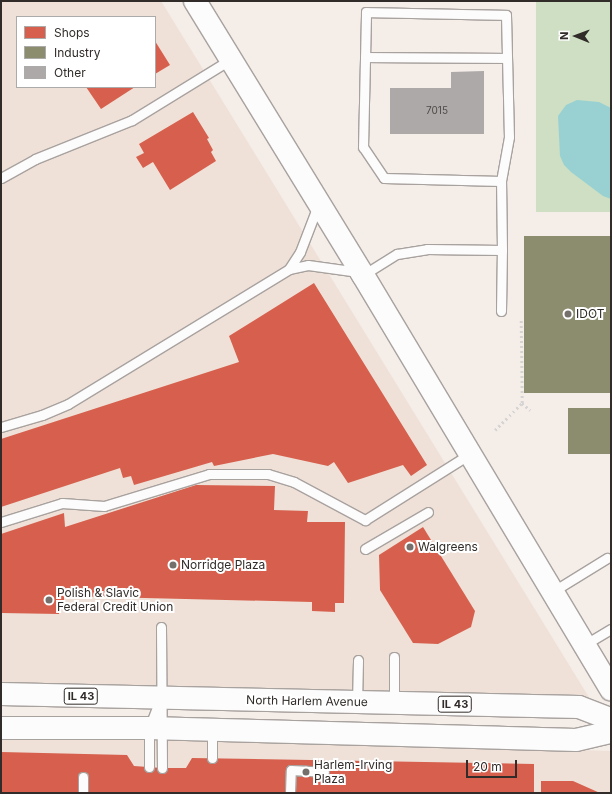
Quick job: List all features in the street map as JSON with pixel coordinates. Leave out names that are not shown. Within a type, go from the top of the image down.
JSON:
[{"type":"main road","points":[[195,1],[362,274],[611,690]]},
{"type":"main road","name":"North Harlem Avenue","points":[[1,694],[579,707],[611,719]]},
{"type":"main road","points":[[1,728],[156,728],[576,740],[611,732]]},
{"type":"lane","points":[[501,181],[384,178],[363,147],[366,12],[506,15],[509,137],[501,181],[501,312]]},
{"type":"lane","points":[[365,57],[507,58]]},
{"type":"lane","points":[[1,178],[35,159],[138,118],[231,59]]},
{"type":"lane","points":[[289,269],[300,252],[318,202]]},
{"type":"lane","points":[[1,427],[68,404],[289,269],[308,265],[362,274],[398,254],[427,249],[502,250]]},
{"type":"lane","points":[[1,522],[62,502],[104,506],[209,474],[268,474],[294,482],[365,520],[470,454]]},
{"type":"lane","points":[[365,549],[428,512]]},
{"type":"lane","points":[[552,592],[607,558]]},
{"type":"lane","points":[[149,767],[161,697],[161,627]]},
{"type":"lane","points":[[584,645],[611,629]]},
{"type":"lane","points":[[394,656],[394,703]]},
{"type":"lane","points":[[357,702],[358,660]]},
{"type":"lane","points":[[156,728],[162,768]]},
{"type":"lane","points":[[212,730],[212,758]]},
{"type":"lane","points":[[290,793],[291,770],[324,772]]},
{"type":"lane","points":[[83,777],[83,793]]},
{"type":"path","points":[[495,430],[522,403],[520,318]]},
{"type":"path","points":[[522,403],[530,410]]},
{"type":"shaded area","points":[[1,1],[161,1],[590,699],[1,686]]},
{"type":"shaded area","name":"Harlem-Irving Plaza","points":[[1,733],[611,751],[611,793],[1,793]]},
{"type":"green space","points":[[536,1],[611,1],[611,212],[536,212]]},
{"type":"water","points":[[577,100],[599,102],[611,108],[611,199],[603,196],[571,172],[564,165],[560,156],[558,116],[566,105]]},
{"type":"building: Shops","points":[[156,43],[170,65],[156,73]]},
{"type":"building: Shops","points":[[87,88],[133,88],[101,109]]},
{"type":"building: Shops","points":[[193,112],[209,138],[207,139],[213,150],[211,152],[216,161],[170,190],[153,162],[143,168],[136,157],[144,153],[139,144]]},
{"type":"building: Shops","points":[[314,283],[427,465],[411,476],[403,465],[348,483],[334,462],[328,466],[273,454],[214,466],[212,462],[134,485],[131,476],[123,478],[120,468],[1,507],[1,439],[239,362],[229,336]]},
{"type":"building: Shops","name":"Norridge Plaza","points":[[196,485],[275,486],[274,510],[308,511],[307,522],[345,522],[344,603],[335,603],[335,612],[312,611],[312,602],[64,596],[64,608],[59,608],[59,614],[1,613],[1,534],[64,513],[65,527]]},
{"type":"building: Shops","name":"Walgreens","points":[[423,527],[475,611],[471,627],[438,644],[413,643],[380,590],[379,555]]},
{"type":"building: Shops","points":[[1,752],[127,755],[134,766],[162,768],[186,768],[192,758],[534,764],[534,793],[1,793]]},
{"type":"building: Shops","points":[[541,781],[573,781],[600,793],[541,793]]},
{"type":"building: Industry","name":"IDOT","points":[[524,236],[611,236],[611,393],[524,393]]},
{"type":"building: Industry","points":[[568,408],[611,408],[611,454],[568,454]]},
{"type":"building: Other","points":[[484,71],[484,134],[390,134],[390,88],[451,88],[451,72]]},
{"type":"place","name":"IDOT","points":[[568,314]]},
{"type":"place","name":"Walgreens","points":[[410,547]]},
{"type":"place","name":"Norridge Plaza","points":[[173,565]]},
{"type":"place","name":"Polish & Slavic Federal Credit Union","points":[[49,600]]},
{"type":"place","name":"Harlem-Irving Plaza","points":[[306,772]]}]
